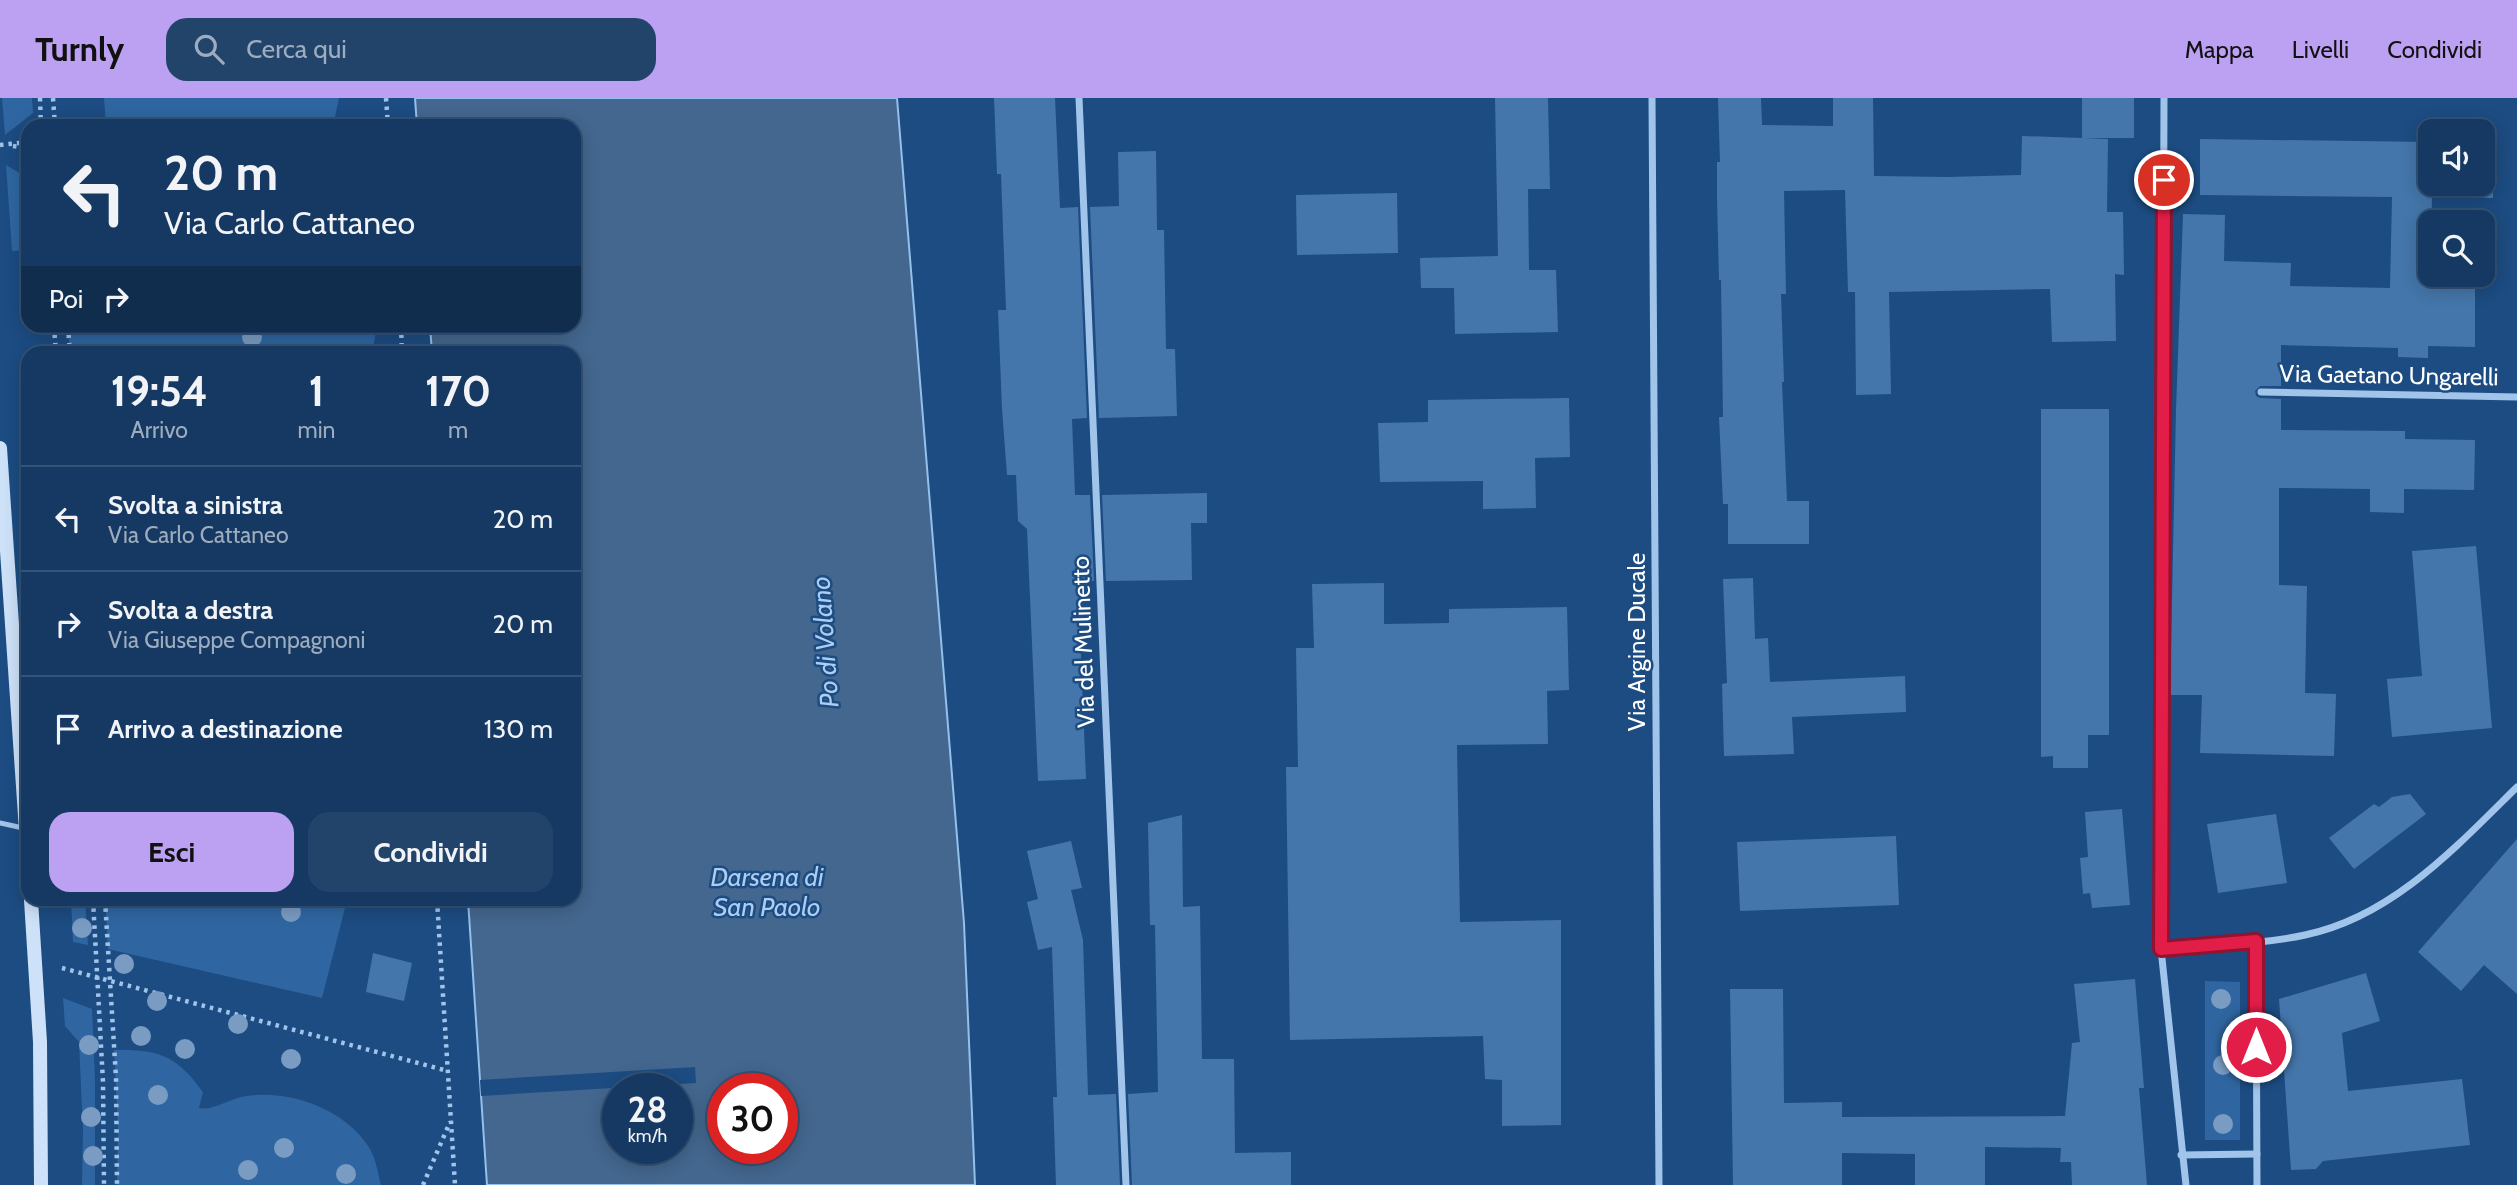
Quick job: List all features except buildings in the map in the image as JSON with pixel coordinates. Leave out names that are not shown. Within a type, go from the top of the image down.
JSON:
[{"type":"main road","points":[[0,449],[21,755]]},
{"type":"main road","points":[[31,906],[40,1042],[41,1185]]},
{"type":"street","name":"Via del Mulinetto","points":[[1079,98],[1126,1185]]},
{"type":"street","name":"Via Argine Ducale","points":[[1652,98],[1659,1185]]},
{"type":"street","points":[[2164,98],[2161,949],[2186,1185]]},
{"type":"street","name":"Via Gaetano Ungarelli","points":[[2261,392],[2517,397]]},
{"type":"street","points":[[2161,949],[2307,935],[2333,926],[2384,902],[2434,866],[2517,787]]},
{"type":"street","points":[[2256,941],[2257,1185]]},
{"type":"street","points":[[2181,1155],[2257,1154]]},
{"type":"lane","points":[[0,823],[21,827]]},
{"type":"path","points":[[40,98],[41,119]]},
{"type":"path","points":[[53,98],[54,119]]},
{"type":"path","points":[[386,98],[388,119]]},
{"type":"path","points":[[3,144],[21,143]]},
{"type":"path","points":[[3,144],[21,147]]},
{"type":"path","points":[[93,906],[104,1118],[104,1185]]},
{"type":"path","points":[[105,906],[118,1129],[117,1185]]},
{"type":"path","points":[[437,906],[455,1185]]},
{"type":"path","points":[[61,968],[448,1071]]},
{"type":"path","points":[[423,1185],[451,1120]]},
{"type":"shaded area","points":[[2,98],[32,98],[33,113],[21,119],[21,122],[5,135]]},
{"type":"shaded area","points":[[104,98],[339,98],[334,119],[106,119]]},
{"type":"shaded area","points":[[6,165],[21,174],[21,250],[12,251]]},
{"type":"shaded area","points":[[69,333],[376,333],[373,346],[69,346]]},
{"type":"shaded area","points":[[71,906],[85,906],[88,945],[73,942]]},
{"type":"shaded area","points":[[105,906],[345,906],[322,998],[108,949]]},
{"type":"shaded area","points":[[2205,981],[2240,982],[2240,1140],[2205,1140]]},
{"type":"shaded area","points":[[63,998],[92,1009],[95,1185],[82,1185],[83,1130],[79,1042],[65,1026]]},
{"type":"shaded area","points":[[114,1050],[155,1053],[175,1062],[203,1092],[199,1108],[209,1108],[241,1097],[258,1095],[295,1099],[330,1112],[346,1122],[370,1149],[381,1185],[117,1185],[118,1129]]},
{"type":"water","name":"Po di Volano","points":[[415,98],[897,98],[964,923],[975,1185],[487,1185],[468,906],[581,906],[581,346],[431,346],[431,333],[581,333],[581,119],[416,119]]},
{"type":"pier","points":[[695,1067],[696,1083],[693,1083],[693,1073],[602,1073],[602,1089],[481,1096],[480,1080]]},
{"type":"route","points":[[2164,180],[2161,949],[2256,941],[2256,1047]]},
{"type":"water label","name":"Darsena di San Paolo","points":[[767,892]]}]
